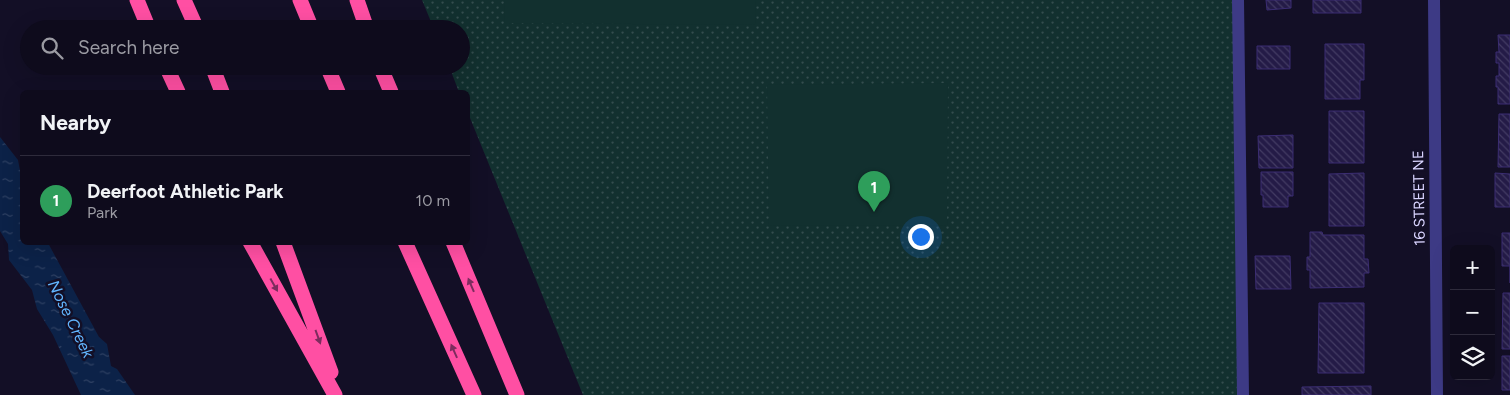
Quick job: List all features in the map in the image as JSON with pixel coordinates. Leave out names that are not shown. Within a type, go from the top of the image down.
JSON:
[{"type":"highway","points":[[136,0],[145,20]]},
{"type":"highway","points":[[184,0],[192,20]]},
{"type":"highway","points":[[300,0],[308,20]]},
{"type":"highway","points":[[356,0],[364,20]]},
{"type":"highway","points":[[170,75],[177,90]]},
{"type":"highway","points":[[215,75],[221,90]]},
{"type":"highway","points":[[331,75],[337,90]]},
{"type":"highway","points":[[384,75],[390,90]]},
{"type":"highway","points":[[252,245],[335,395]]},
{"type":"highway","points":[[284,245],[340,395]]},
{"type":"highway","points":[[406,245],[474,395]]},
{"type":"highway","points":[[454,245],[517,395]]},
{"type":"street","points":[[1238,0],[1243,395]]},
{"type":"street","name":"16 STREET NE","points":[[1434,0],[1437,395]]},
{"type":"green space","points":[[422,0],[1238,0],[1243,395],[583,395],[470,118],[470,90],[458,90],[452,75],[470,75],[470,20],[430,20]]},
{"type":"green space","points":[[505,0],[756,0],[755,25],[504,23]]},
{"type":"green space","points":[[948,83],[947,225],[769,226],[767,85]]},
{"type":"water","name":"Nose Creek","points":[[0,137],[18,160],[20,170],[20,245],[49,245],[99,337],[107,344],[111,366],[117,369],[135,395],[81,395],[53,335],[37,309],[32,290],[9,260],[8,244],[0,231]]},
{"type":"building","points":[[1266,0],[1291,0],[1291,8],[1267,10]]},
{"type":"building","points":[[1313,0],[1361,0],[1361,13],[1313,13]]},
{"type":"building","points":[[1498,35],[1510,35],[1510,104],[1498,104],[1496,76],[1499,76],[1499,63],[1496,63],[1496,52],[1499,52]]},
{"type":"building","points":[[1325,44],[1364,44],[1364,80],[1360,80],[1360,99],[1325,99]]},
{"type":"building","points":[[1257,46],[1290,46],[1290,69],[1257,69]]},
{"type":"building","points":[[1329,111],[1364,111],[1364,163],[1329,163]]},
{"type":"building","points":[[1499,114],[1510,114],[1510,167],[1498,167]]},
{"type":"building","points":[[1293,135],[1293,168],[1259,168],[1258,136]]},
{"type":"building","points":[[1261,172],[1293,172],[1293,196],[1288,196],[1288,207],[1263,207]]},
{"type":"building","points":[[1364,173],[1364,226],[1329,226],[1329,174]]},
{"type":"building","points":[[1495,173],[1510,174],[1510,207],[1495,207]]},
{"type":"building","points":[[1310,232],[1322,232],[1323,235],[1364,235],[1364,259],[1368,259],[1369,273],[1364,273],[1364,287],[1310,288],[1310,270],[1307,270],[1307,257],[1310,257]]},
{"type":"building","points":[[1502,233],[1510,233],[1510,266],[1502,266]]},
{"type":"building","points":[[1255,256],[1290,256],[1291,289],[1256,289]]},
{"type":"building","points":[[1503,293],[1510,293],[1510,349],[1502,349]]},
{"type":"building","points":[[1319,303],[1364,303],[1364,373],[1318,373]]},
{"type":"building","points":[[1502,356],[1510,356],[1510,390],[1502,390]]},
{"type":"building","points":[[1371,386],[1371,395],[1302,395],[1302,387]]},
{"type":"place","name":"Deerfoot Athletic Park","points":[[874,212]]}]
